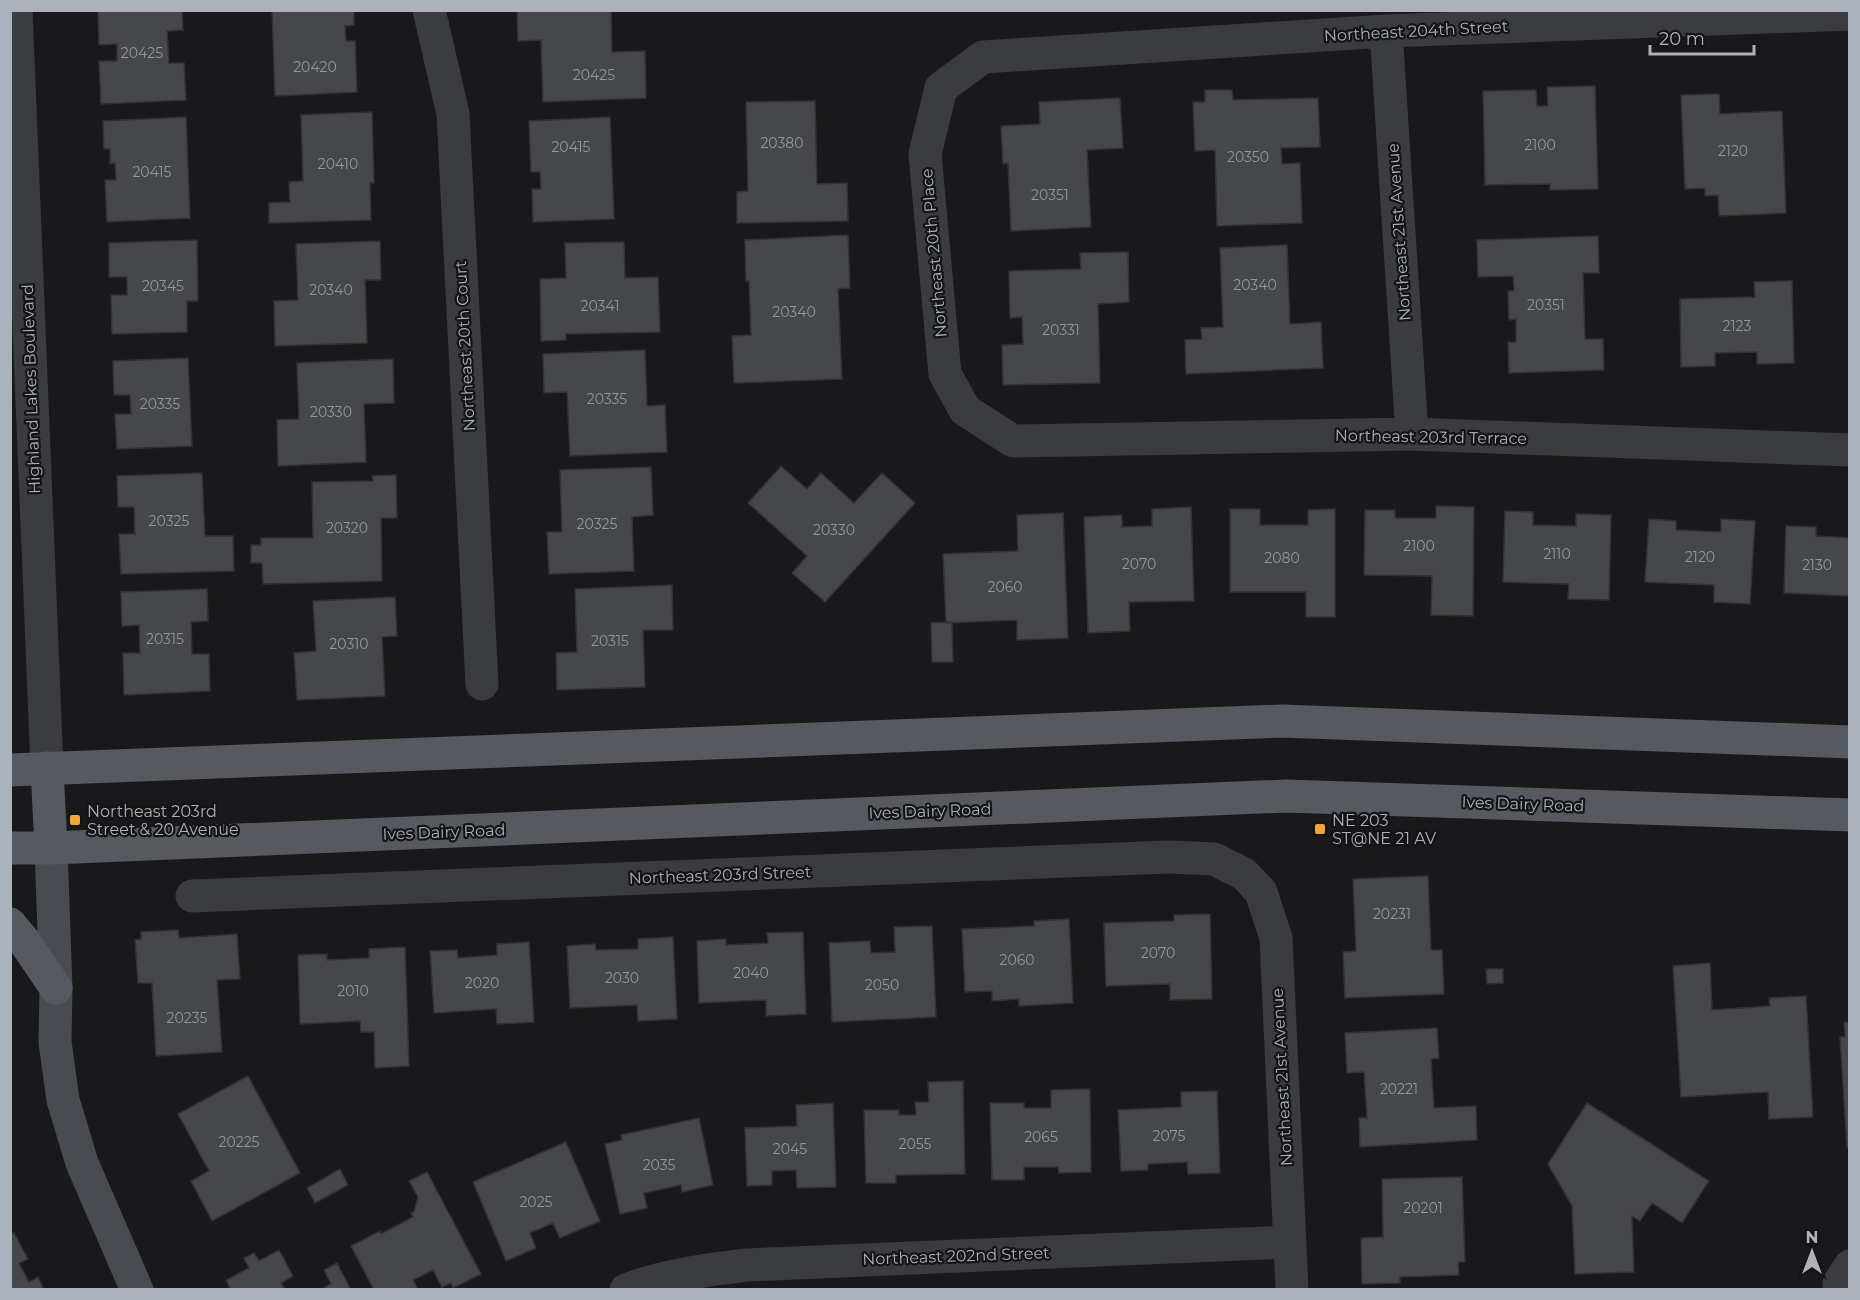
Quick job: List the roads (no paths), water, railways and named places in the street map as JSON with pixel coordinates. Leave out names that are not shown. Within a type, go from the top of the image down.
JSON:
[{"type":"main road","points":[[10,770],[1282,721],[1850,742]]},
{"type":"main road","points":[[46,768],[51,848]]},
{"type":"main road","name":"Ives Dairy Road","points":[[10,848],[1286,796],[1850,815]]},
{"type":"main road","points":[[10,924],[56,988]]},
{"type":"street","name":"Highland Lakes Boulevard","points":[[16,10],[46,768]]},
{"type":"street","name":"Northeast 20th Court","points":[[429,10],[453,114],[482,684]]},
{"type":"street","name":"Northeast 204th Street","points":[[983,57],[1386,31],[1850,14]]},
{"type":"street","name":"Northeast 21st Avenue","points":[[1386,31],[1412,434]]},
{"type":"street","name":"Northeast 20th Place","points":[[983,57],[941,88],[926,154],[945,374],[965,410],[1013,441]]},
{"type":"street","name":"Northeast 203rd Terrace","points":[[1013,441],[1412,434],[1850,450]]},
{"type":"street","points":[[51,848],[56,988],[55,1042],[63,1100],[82,1163],[137,1290]]},
{"type":"street","name":"Northeast 203rd Street","points":[[192,896],[1169,857],[1214,859],[1244,874]]},
{"type":"street","name":"Northeast 21st Avenue","points":[[1244,874],[1261,892],[1276,938],[1292,1290]]},
{"type":"street","name":"Northeast 202nd Street","points":[[626,1290],[642,1283],[684,1273],[747,1265],[1290,1242]]},
{"type":"street","points":[[1839,1290],[1839,1283],[1850,1266]]},
{"type":"place","name":"Northeast 203rd Street & 20 Avenue","points":[[75,820]]},
{"type":"place","name":"NE 203 ST@NE 21 AV","points":[[1320,829]]}]
